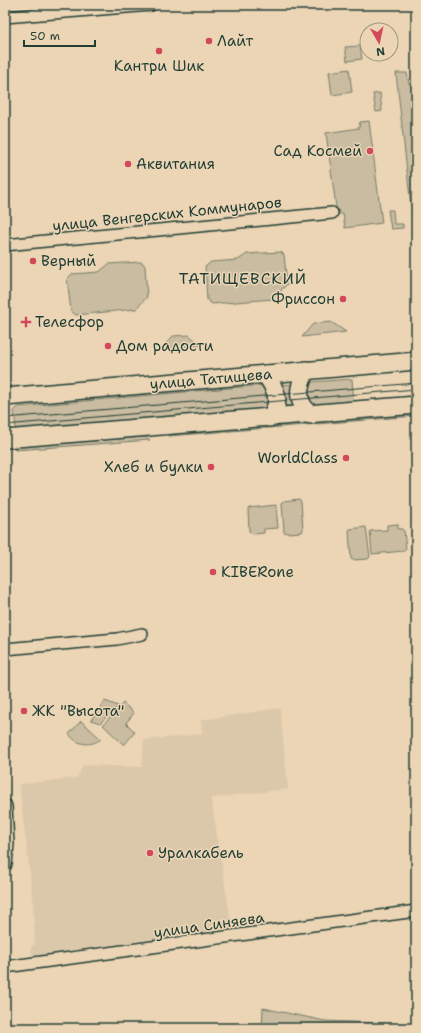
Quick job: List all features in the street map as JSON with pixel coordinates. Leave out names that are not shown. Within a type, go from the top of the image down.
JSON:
[{"type":"main road","name":"улица Татищева","points":[[5,397],[416,361]]},
{"type":"main road","points":[[306,370],[301,382],[300,399],[303,408],[311,415]]},
{"type":"main road","points":[[265,374],[273,385],[276,394],[276,410],[269,418]]},
{"type":"main road","points":[[5,439],[311,415],[416,405]]},
{"type":"street","points":[[5,17],[151,5]]},
{"type":"street","name":"улица Венгерских Коммунаров","points":[[5,245],[332,213]]},
{"type":"street","points":[[5,650],[142,634]]},
{"type":"street","points":[[5,806],[7,844],[5,864]]},
{"type":"street","name":"улица Синяева","points":[[5,967],[416,911]]},
{"type":"shaded area","points":[[359,46],[359,59],[347,61],[345,47]]},
{"type":"shaded area","points":[[349,69],[352,92],[332,95],[329,72]]},
{"type":"shaded area","points":[[396,73],[407,73],[409,84],[416,84],[416,233],[414,234]]},
{"type":"shaded area","points":[[380,93],[382,111],[376,112],[373,94]]},
{"type":"shaded area","points":[[369,121],[382,223],[345,228],[343,214],[337,214],[326,133],[359,128],[360,122]]},
{"type":"shaded area","points":[[388,210],[393,210],[394,224],[403,224],[403,228],[391,229]]},
{"type":"shaded area","points":[[281,252],[284,255],[287,284],[273,299],[212,304],[207,300],[205,267],[211,262],[238,260],[247,254]]},
{"type":"shaded area","points":[[142,262],[145,266],[147,297],[136,309],[76,315],[71,311],[67,279],[72,274],[99,272],[109,264]]},
{"type":"shaded area","points":[[331,322],[346,332],[302,337],[313,324]]},
{"type":"shaded area","points":[[189,335],[201,345],[162,348],[173,336]]},
{"type":"shaded area","points":[[352,379],[354,404],[308,405],[307,385],[311,382]]},
{"type":"shaded area","points":[[295,384],[297,408],[281,410],[280,385]]},
{"type":"shaded area","points":[[263,385],[272,392],[266,412],[16,430],[14,411],[18,407]]},
{"type":"shaded area","points":[[416,413],[416,416],[169,436],[172,434]]},
{"type":"shaded area","points":[[145,437],[150,440],[15,450],[15,446]]},
{"type":"shaded area","points":[[299,499],[301,501],[303,530],[302,532],[284,532],[282,503],[284,501]]},
{"type":"shaded area","points":[[276,505],[278,528],[264,529],[264,533],[254,534],[249,531],[249,508]]},
{"type":"shaded area","points":[[398,524],[398,529],[402,529],[404,531],[406,549],[404,551],[372,554],[370,531],[387,530],[387,525]]},
{"type":"shaded area","points":[[366,527],[370,557],[368,559],[353,560],[351,559],[349,531],[350,529]]},
{"type":"shaded area","points":[[105,701],[118,706],[100,723],[91,720]]},
{"type":"shaded area","points":[[123,703],[134,713],[126,723],[135,732],[124,745],[103,725]]},
{"type":"shaded area","name":"Уралкабель","points":[[280,708],[288,789],[211,798],[232,928],[32,956],[31,947],[35,944],[33,901],[19,784],[77,778],[83,765],[142,767],[144,740],[202,734],[201,720]]},
{"type":"shaded area","points":[[81,721],[101,739],[97,742],[84,744],[72,738],[69,734]]},
{"type":"shaded area","points":[[263,1008],[325,1021],[406,1024],[416,1022],[416,1028],[262,1028]]},
{"type":"tram line","points":[[5,418],[416,383]]},
{"type":"tram line","points":[[5,425],[416,389]]},
{"type":"place","name":"Лайт","points":[[209,41]]},
{"type":"place","name":"Кантри Шик","points":[[159,51]]},
{"type":"place","name":"Сад Космей","points":[[370,151]]},
{"type":"place","name":"Аквитания","points":[[128,164]]},
{"type":"place","name":"Верный","points":[[33,261]]},
{"type":"place","name":"Фриссон","points":[[343,299]]},
{"type":"place","name":"Телесфор","points":[[26,322]]},
{"type":"place","name":"Дом радости","points":[[108,346]]},
{"type":"place","name":"WorldClass","points":[[346,458]]},
{"type":"place","name":"Хлеб и булки","points":[[211,467]]},
{"type":"place","name":"KIBERone","points":[[213,572]]},
{"type":"place","name":"ЖК \"Высота\"","points":[[24,711]]},
{"type":"place","name":"Уралкабель","points":[[150,853]]},
{"type":"district","name":"ТАТИЩЕВСКИЙ","points":[[243,278]]}]
